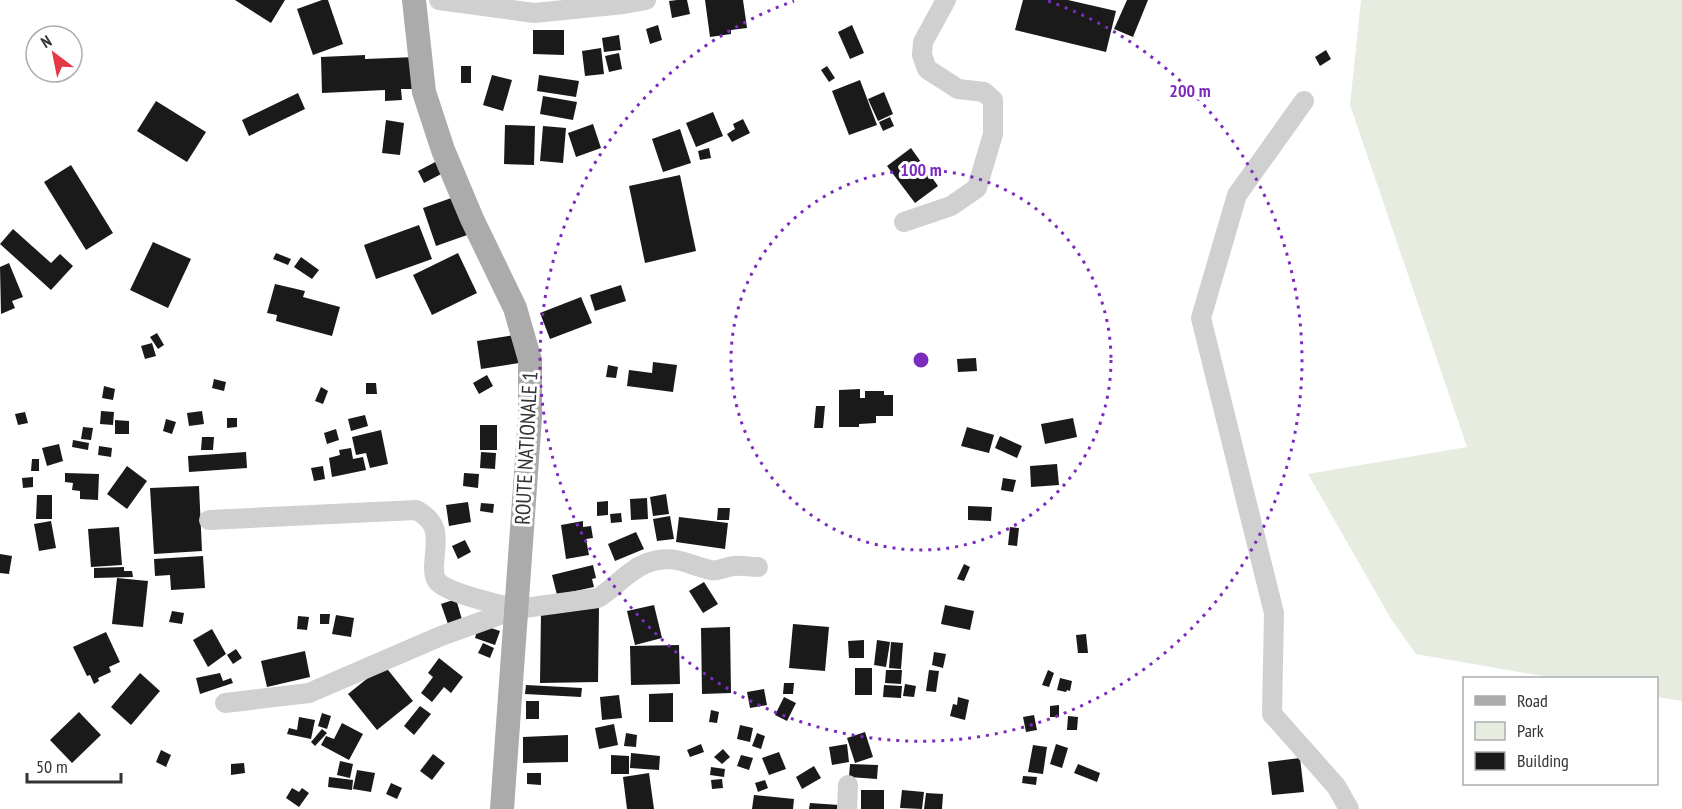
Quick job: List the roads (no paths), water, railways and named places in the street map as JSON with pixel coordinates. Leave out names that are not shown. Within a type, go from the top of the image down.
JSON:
[{"type":"main road","name":"ROUTE NATIONALE 1","points":[[414,0],[424,92],[430,113],[472,219],[515,308],[530,360],[530,417],[502,809]]},
{"type":"street","points":[[439,0],[534,12],[646,0]]},
{"type":"street","points":[[904,222],[951,206],[977,188],[993,134],[993,100],[984,92],[958,89],[927,69],[922,56],[923,42],[946,0]]},
{"type":"street","points":[[1304,101],[1237,195],[1201,318],[1274,613],[1272,714],[1336,786],[1349,809]]},
{"type":"street","points":[[209,520],[417,510],[428,516],[435,526],[434,573],[438,581],[462,594],[517,609]]},
{"type":"street","points":[[225,703],[309,693],[441,636],[517,609],[598,598],[646,563],[664,558],[690,562],[714,571],[734,566],[758,567]]},
{"type":"street","points":[[847,809],[848,785]]}]
